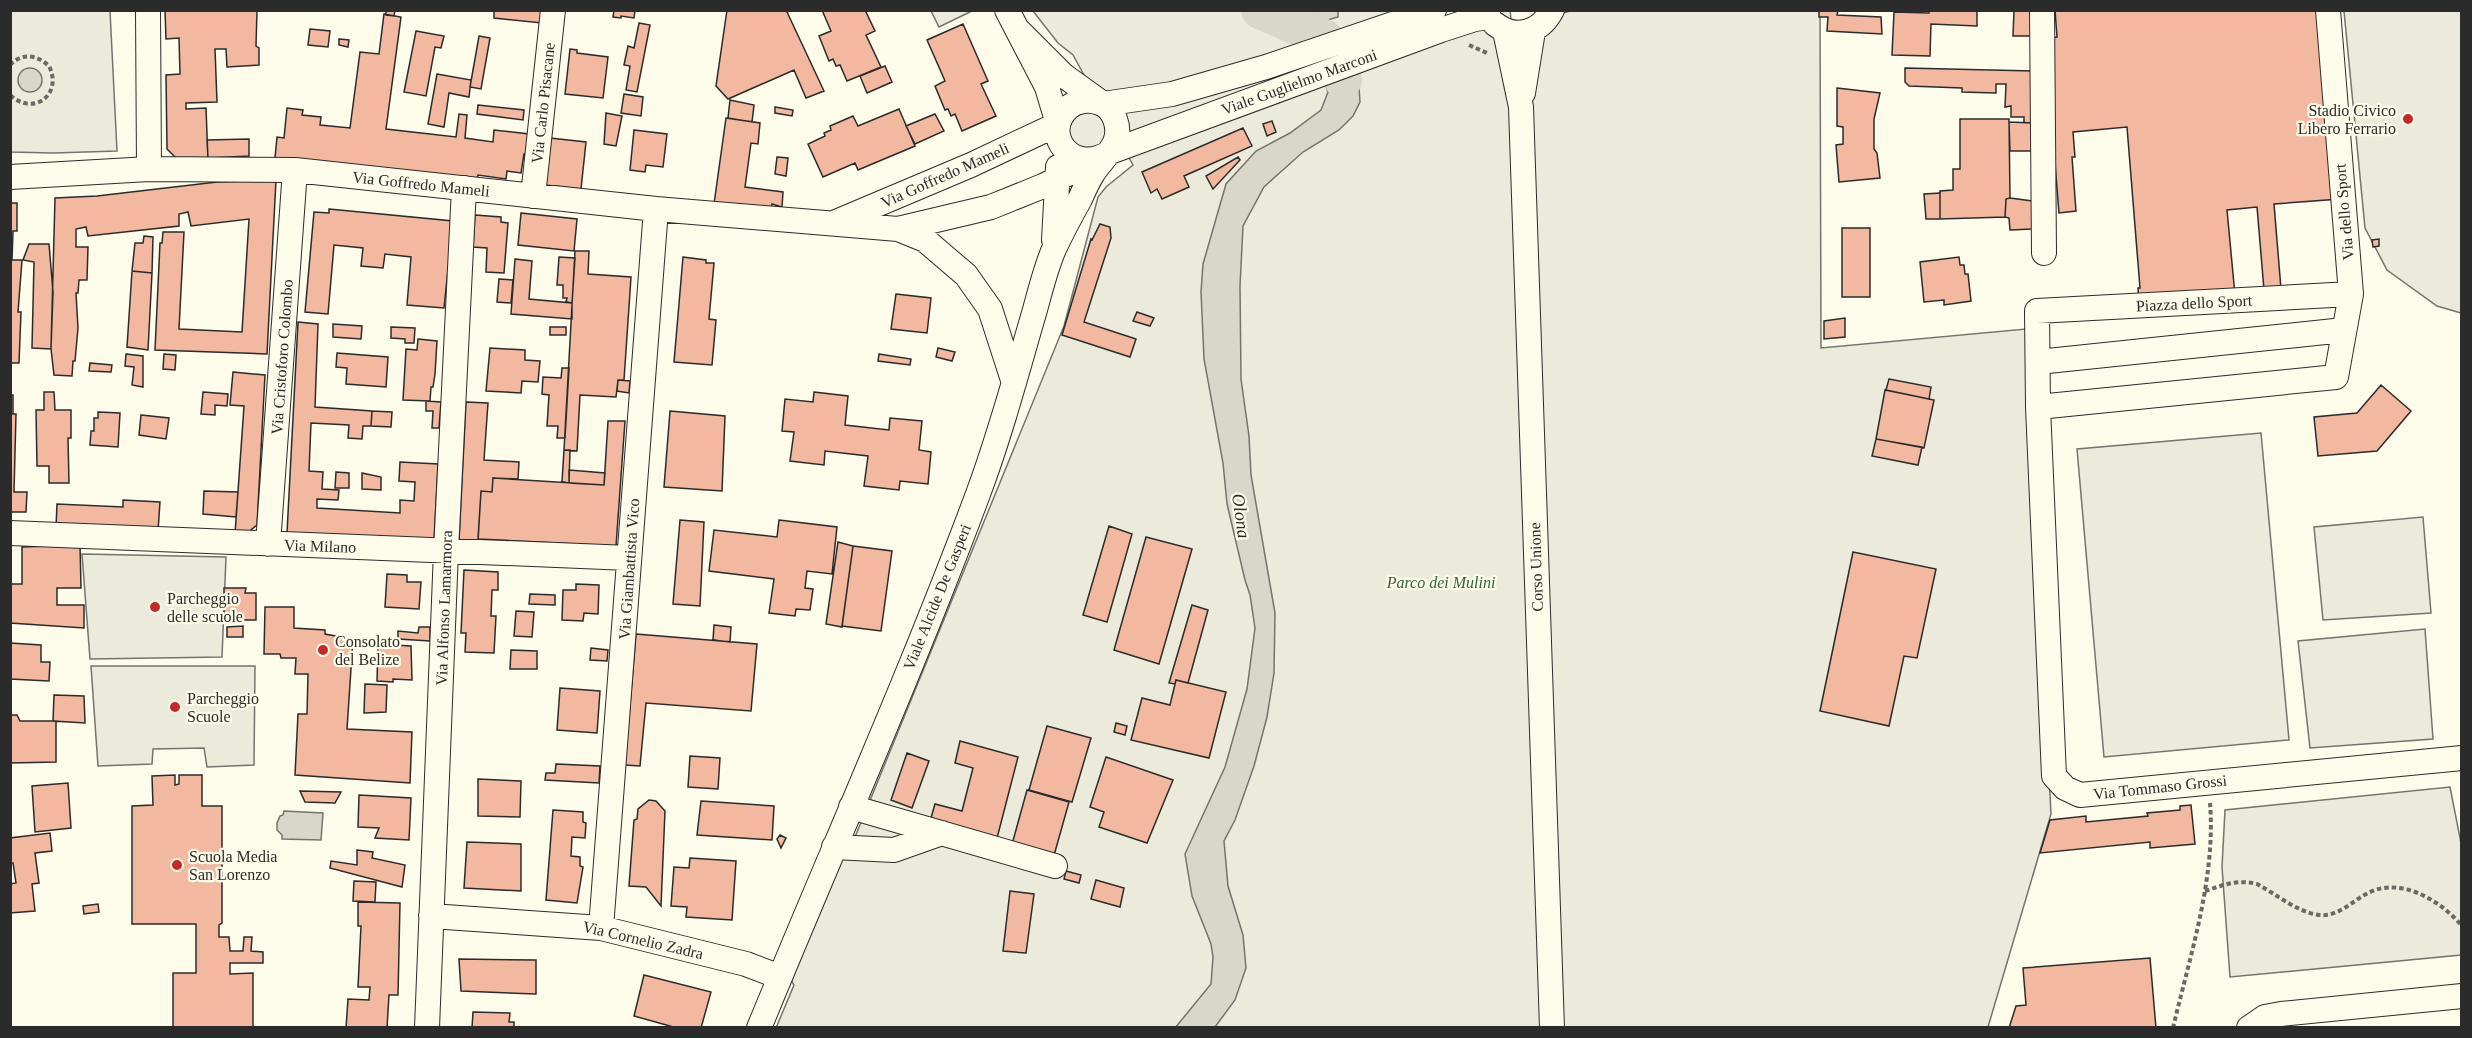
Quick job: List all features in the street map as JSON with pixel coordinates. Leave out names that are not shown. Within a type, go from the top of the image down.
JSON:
[{"type":"street","points":[[148,10],[149,169]]},
{"type":"street","name":"Via Carlo Pisacane","points":[[533,196],[553,10]]},
{"type":"street","points":[[1533,31],[1548,19],[1552,10]]},
{"type":"street","points":[[2042,10],[2044,253]]},
{"type":"street","name":"Via dello Sport","points":[[2038,407],[2336,377],[2351,294],[2328,10]]},
{"type":"street","name":"Viale Guglielmo Marconi","points":[[1103,104],[1172,94],[1437,20],[1493,20],[1524,33],[1533,31]]},
{"type":"street","name":"Viale Guglielmo Marconi","points":[[1103,156],[1277,91],[1437,20]]},
{"type":"street","name":"Corso Unione","points":[[1493,20],[1521,107]]},
{"type":"street","points":[[1013,21],[1063,75],[1111,111],[1118,132],[1116,143],[1103,156],[1053,251]]},
{"type":"street","points":[[1013,21],[1047,87],[1058,130],[1068,153],[1080,160],[1103,156]]},
{"type":"street","name":"Corso Unione","points":[[1533,31],[1521,107],[1552,1028]]},
{"type":"street","points":[[1053,251],[1058,179],[1058,130],[1061,116],[1075,103],[1093,101],[1103,104]]},
{"type":"street","name":"Via Goffredo Mameli","points":[[831,224],[1058,130]]},
{"type":"street","name":"Via Goffredo Mameli","points":[[10,177],[149,169],[295,170],[656,209],[898,229],[991,207],[1058,179],[1103,156]]},
{"type":"street","name":"Via Cristoforo Colombo","points":[[268,544],[295,170]]},
{"type":"street","name":"Via Alfonso Lamarmora","points":[[427,1028],[446,551],[464,188]]},
{"type":"street","name":"Via Giambattista Vico","points":[[601,928],[656,209]]},
{"type":"street","name":"Via Goffredo Mameli","points":[[898,229],[925,240],[966,275],[990,309],[1014,383]]},
{"type":"street","name":"Viale Alcide De Gasperi","points":[[759,1028],[957,550],[989,464],[1053,251]]},
{"type":"street","name":"Piazza dello Sport","points":[[2038,362],[2037,311],[2351,294]]},
{"type":"street","points":[[2038,407],[2038,362],[2344,330]]},
{"type":"street","name":"Via Tommaso Grossi","points":[[2038,407],[2054,776],[2065,788],[2080,795],[2462,758]]},
{"type":"street","name":"Via Milano","points":[[10,533],[629,558]]},
{"type":"street","points":[[851,807],[1055,866]]},
{"type":"street","points":[[834,847],[894,850],[942,833]]},
{"type":"street","name":"Via Cornelio Zadra","points":[[431,916],[601,928],[746,964],[780,976]]},
{"type":"street","points":[[2249,1028],[2265,1017],[2281,1014],[2462,996]]},
{"type":"path","points":[[10,65],[19,58],[35,56],[49,66],[53,81],[52,90],[40,102],[24,104],[10,95]]},
{"type":"path","points":[[2173,1028],[2205,891],[2212,824],[2209,781]]},
{"type":"path","points":[[2205,891],[2230,883],[2248,882],[2257,884],[2307,911],[2325,915],[2347,908],[2368,893],[2378,890],[2407,890],[2429,898],[2462,926]]},
{"type":"green space","name":"Parco dei Mulini","points":[[1510,10],[1512,28],[1570,11],[1820,11],[1821,348],[2026,329],[2051,814],[1988,1027],[776,1028],[794,985],[791,980],[842,859],[846,859],[1064,326],[1098,197],[1106,187],[1133,165],[1115,133],[1113,139],[1077,155],[1064,118],[1101,106],[1073,55],[1058,43],[1033,11]]},
{"type":"green space","points":[[10,11],[110,11],[117,151],[11,152]]},
{"type":"green space","name":"Stadio Civico Libero Ferrario","points":[[2344,11],[2461,11],[2461,313],[2437,306],[2387,270],[2365,228]]},
{"type":"green space","points":[[2261,433],[2289,740],[2104,757],[2077,449]]},
{"type":"green space","points":[[2423,517],[2431,613],[2323,620],[2314,527]]},
{"type":"green space","points":[[2425,629],[2433,739],[2310,748],[2298,641]]},
{"type":"green space","points":[[2450,787],[2461,843],[2461,955],[2230,977],[2222,867],[2225,810]]},
{"type":"shaded area","points":[[931,11],[972,11],[939,27]]},
{"type":"shaded area","name":"Parcheggio delle scuole","points":[[82,554],[226,557],[222,657],[90,659]]},
{"type":"shaded area","name":"Parcheggio Scuole","points":[[91,666],[255,666],[254,765],[207,767],[204,748],[153,749],[152,764],[98,766]]},
{"type":"water","points":[[1248,11],[1338,11],[1338,17],[1291,29],[1270,26]]},
{"type":"water","points":[[30,68],[39,71],[42,80],[39,89],[30,92],[21,89],[18,80],[21,71]]},
{"type":"water","points":[[1358,71],[1360,102],[1353,116],[1339,130],[1303,152],[1264,187],[1243,226],[1240,286],[1241,379],[1249,436],[1251,475],[1275,613],[1274,673],[1267,717],[1254,766],[1235,820],[1224,841],[1228,886],[1243,935],[1246,968],[1235,1000],[1215,1027],[1175,1028],[1211,984],[1213,957],[1211,944],[1192,896],[1185,854],[1225,767],[1247,689],[1255,628],[1250,595],[1227,504],[1223,463],[1204,359],[1201,292],[1203,264],[1226,184],[1256,151],[1290,133],[1321,110],[1328,92],[1324,81]]},
{"type":"water","points":[[284,811],[323,813],[321,840],[282,839],[282,835],[277,830],[277,823]]},
{"type":"building","points":[[165,10],[257,10],[256,46],[259,48],[259,65],[227,67],[226,49],[215,49],[217,102],[186,103],[186,109],[206,108],[208,160],[179,161],[167,149],[166,75],[180,74],[179,38],[166,39]]},
{"type":"building","points":[[386,10],[395,10],[394,16],[386,15]]},
{"type":"building","points":[[494,10],[543,10],[542,23],[494,18]]},
{"type":"building","points":[[614,10],[635,10],[634,18],[613,17]]},
{"type":"building","points":[[727,10],[792,10],[787,12],[824,91],[806,98],[794,70],[728,99],[716,86]]},
{"type":"building","points":[[822,10],[865,10],[875,31],[866,35],[881,67],[847,81],[840,65],[836,66],[833,59],[829,61],[819,36],[831,31]]},
{"type":"building","points":[[1819,10],[1838,10],[1837,15],[1881,17],[1882,34],[1827,31],[1828,17],[1819,17]]},
{"type":"building","points":[[1929,10],[1977,10],[1977,26],[1931,24],[1930,56],[1892,55],[1894,12],[1929,13]]},
{"type":"building","points":[[2014,10],[2035,10],[2035,36],[2013,36]]},
{"type":"building","points":[[2055,10],[2324,10],[2340,199],[2274,204],[2281,289],[2264,290],[2257,207],[2227,210],[2235,295],[2139,303],[2138,288],[2140,288],[2127,127],[2073,132],[2075,157],[2072,157],[2076,211],[2059,213],[2045,39],[2057,37]]},
{"type":"building","points":[[384,14],[401,17],[386,129],[456,137],[459,114],[467,115],[465,138],[493,142],[494,130],[529,134],[527,155],[524,154],[521,173],[507,171],[506,179],[478,175],[477,179],[275,158],[277,137],[284,138],[287,108],[303,110],[302,115],[321,117],[320,125],[350,128],[360,52],[379,54]]},
{"type":"building","points":[[639,23],[650,25],[637,92],[626,90],[630,66],[624,65],[628,46],[634,48]]},
{"type":"building","points":[[963,24],[988,81],[981,84],[996,116],[962,131],[955,114],[951,116],[948,109],[945,110],[935,86],[945,81],[927,40]]},
{"type":"building","points":[[310,29],[330,31],[328,47],[308,45]]},
{"type":"building","points":[[416,31],[444,36],[441,48],[435,47],[426,96],[404,92]]},
{"type":"building","points":[[479,36],[490,38],[481,89],[470,87]]},
{"type":"building","points":[[339,39],[349,40],[348,47],[339,45]]},
{"type":"building","points":[[570,49],[577,50],[577,53],[608,57],[603,98],[565,94]]},
{"type":"building","points":[[885,66],[892,82],[867,93],[860,76]]},
{"type":"building","points":[[1905,68],[2035,71],[2033,123],[2024,123],[2024,117],[2011,117],[2011,106],[2005,107],[2006,84],[1996,84],[1996,93],[1962,92],[1962,88],[1909,86],[1905,82]]},
{"type":"building","points":[[437,74],[471,80],[469,97],[449,93],[444,127],[428,124]]},
{"type":"building","points":[[1837,88],[1880,93],[1874,119],[1874,149],[1877,153],[1880,178],[1839,182],[1836,145],[1843,144],[1843,127],[1837,126]]},
{"type":"building","points":[[624,94],[643,97],[641,116],[621,113]]},
{"type":"building","points":[[730,100],[754,105],[752,122],[728,118]]},
{"type":"building","points":[[478,105],[524,110],[523,120],[477,114]]},
{"type":"building","points":[[775,107],[793,110],[792,116],[775,113]]},
{"type":"building","points":[[899,109],[915,146],[858,170],[855,163],[823,177],[808,144],[825,136],[824,133],[831,130],[830,126],[853,116],[858,126]]},
{"type":"building","points":[[606,113],[622,116],[616,146],[604,144]]},
{"type":"building","points":[[935,114],[944,131],[915,144],[906,126]]},
{"type":"building","points":[[726,118],[760,123],[758,144],[751,143],[745,187],[783,192],[782,207],[772,204],[771,212],[714,204]]},
{"type":"building","points":[[1960,119],[2009,119],[2010,198],[2006,199],[2005,217],[1940,219],[1940,191],[1953,190],[1953,169],[1960,169]]},
{"type":"building","points":[[1272,121],[1276,132],[1267,136],[1263,124]]},
{"type":"building","points":[[2009,122],[2033,123],[2033,151],[2010,151]]},
{"type":"building","points":[[1243,128],[1252,146],[1184,176],[1189,187],[1162,199],[1157,189],[1151,193],[1142,172]]},
{"type":"building","points":[[634,130],[667,134],[663,167],[646,165],[645,172],[630,170]]},
{"type":"building","points":[[550,138],[586,142],[581,189],[545,185]]},
{"type":"building","points":[[249,139],[249,156],[208,158],[207,140]]},
{"type":"building","points":[[777,157],[788,158],[786,176],[775,174]]},
{"type":"building","points":[[1238,157],[1240,160],[1213,189],[1206,176]]},
{"type":"building","points":[[276,180],[267,354],[155,350],[160,243],[162,243],[163,232],[184,232],[179,329],[242,332],[249,219],[191,226],[188,212],[179,214],[179,226],[88,236],[86,227],[76,229],[76,247],[88,247],[87,280],[79,280],[78,293],[76,293],[78,328],[75,361],[73,361],[72,376],[54,375],[51,349],[55,198],[97,196],[217,182]]},
{"type":"building","points":[[1940,193],[1940,219],[1926,219],[1924,194]]},
{"type":"building","points":[[2006,199],[2032,201],[2032,229],[2010,230],[2009,218],[2005,217]]},
{"type":"building","points":[[10,203],[17,203],[17,231],[13,231],[12,260],[22,260],[18,312],[21,312],[19,363],[10,363]]},
{"type":"building","points":[[329,209],[453,221],[444,308],[407,305],[411,257],[385,254],[383,268],[361,266],[363,248],[334,245],[328,314],[305,312],[314,212],[329,213]]},
{"type":"building","points":[[521,213],[577,219],[574,251],[518,245]]},
{"type":"building","points":[[475,215],[501,217],[501,222],[508,223],[504,273],[486,272],[487,248],[473,247]]},
{"type":"building","points":[[1100,224],[1110,227],[1111,238],[1084,322],[1136,339],[1130,357],[1062,335],[1091,239]]},
{"type":"building","points":[[1842,228],[1870,228],[1870,297],[1842,297]]},
{"type":"building","points":[[144,236],[153,237],[152,273],[132,271],[135,243],[143,243]]},
{"type":"building","points":[[2379,239],[2379,246],[2373,247],[2372,240]]},
{"type":"building","points":[[29,244],[49,244],[53,292],[51,349],[32,348],[34,262],[23,260]]},
{"type":"building","points":[[575,251],[589,251],[588,274],[631,277],[624,380],[618,380],[616,397],[580,395],[577,451],[564,450]]},
{"type":"building","points":[[559,257],[575,258],[572,303],[566,302],[567,298],[563,298],[563,285],[557,285]]},
{"type":"building","points":[[683,257],[714,263],[709,319],[716,320],[712,365],[674,362]]},
{"type":"building","points":[[1959,257],[1960,265],[1964,265],[1965,274],[1968,274],[1971,301],[1944,305],[1944,300],[1924,302],[1920,262]]},
{"type":"building","points":[[515,259],[532,261],[529,299],[572,303],[572,319],[511,314]]},
{"type":"building","points":[[132,271],[152,273],[148,350],[127,347]]},
{"type":"building","points":[[499,279],[513,280],[511,303],[497,302]]},
{"type":"building","points":[[896,294],[931,298],[927,333],[891,329]]},
{"type":"building","points":[[1137,312],[1154,318],[1150,326],[1133,321]]},
{"type":"building","points":[[1845,318],[1845,337],[1824,339],[1824,321]]},
{"type":"building","points":[[298,322],[318,324],[315,407],[372,411],[371,426],[363,426],[362,439],[348,438],[349,425],[311,423],[309,471],[323,472],[322,489],[339,490],[338,500],[317,499],[317,508],[400,513],[400,500],[414,501],[415,482],[399,481],[400,462],[438,464],[434,541],[287,533]]},
{"type":"building","points":[[333,324],[362,326],[361,339],[333,337]]},
{"type":"building","points":[[391,327],[415,328],[414,343],[405,343],[405,339],[391,338]]},
{"type":"building","points":[[550,327],[566,327],[566,335],[550,335]]},
{"type":"building","points":[[418,339],[437,341],[435,374],[430,401],[403,400],[406,349],[417,350]]},
{"type":"building","points":[[490,348],[525,350],[525,360],[540,361],[538,382],[522,381],[521,393],[486,391]]},
{"type":"building","points":[[938,348],[955,352],[952,361],[936,357]]},
{"type":"building","points":[[337,353],[388,357],[386,387],[346,384],[347,368],[336,367]]},
{"type":"building","points":[[126,354],[143,356],[143,387],[132,385],[134,367],[125,366]]},
{"type":"building","points":[[164,354],[176,355],[175,370],[163,369]]},
{"type":"building","points":[[879,354],[911,359],[910,365],[878,361]]},
{"type":"building","points":[[90,363],[112,365],[111,372],[89,371]]},
{"type":"building","points":[[562,368],[569,368],[565,438],[557,438],[558,426],[547,426],[549,395],[542,394],[543,377],[561,378]]},
{"type":"building","points":[[233,372],[265,375],[257,525],[246,534],[235,534],[244,406],[230,405]]},
{"type":"building","points":[[1889,379],[1931,387],[1929,399],[1886,390]]},
{"type":"building","points":[[618,380],[630,381],[629,393],[617,391]]},
{"type":"building","points":[[2381,385],[2411,411],[2377,451],[2318,456],[2314,417],[2357,413]]},
{"type":"building","points":[[1885,390],[1934,400],[1924,448],[1876,439]]},
{"type":"building","points":[[44,392],[54,392],[55,410],[71,410],[71,438],[68,438],[69,483],[49,483],[49,466],[37,466],[36,410],[44,410]]},
{"type":"building","points":[[203,392],[228,394],[227,406],[215,405],[215,415],[201,414]]},
{"type":"building","points":[[814,392],[848,396],[845,425],[889,430],[890,418],[922,421],[919,450],[931,452],[928,484],[900,481],[899,490],[864,486],[868,456],[825,451],[824,465],[790,461],[794,432],[782,431],[785,399],[813,402]]},
{"type":"building","points":[[10,395],[13,395],[13,414],[10,414]]},
{"type":"building","points":[[426,401],[441,402],[439,428],[432,428],[433,411],[426,411]]},
{"type":"building","points":[[466,402],[488,403],[484,460],[519,462],[518,479],[493,478],[492,492],[481,491],[478,541],[459,541]]},
{"type":"building","points":[[372,411],[392,412],[391,427],[371,426]]},
{"type":"building","points":[[670,411],[725,416],[722,491],[664,487]]},
{"type":"building","points":[[98,412],[120,413],[118,447],[90,445],[91,431],[94,431],[94,418],[98,418]]},
{"type":"building","points":[[10,414],[16,414],[14,492],[27,492],[26,512],[10,512]]},
{"type":"building","points":[[141,415],[169,418],[166,439],[139,435]]},
{"type":"building","points":[[608,421],[625,421],[616,546],[478,539],[481,491],[492,492],[493,478],[604,485]]},
{"type":"building","points":[[1876,439],[1922,447],[1918,465],[1872,456]]},
{"type":"building","points":[[564,450],[570,450],[569,483],[562,482]]},
{"type":"building","points":[[569,470],[605,473],[604,485],[569,483]]},
{"type":"building","points":[[336,472],[349,473],[349,488],[335,488]]},
{"type":"building","points":[[362,473],[381,477],[381,490],[362,489]]},
{"type":"building","points":[[204,491],[238,492],[236,517],[203,514]]},
{"type":"building","points":[[123,500],[160,502],[158,531],[56,527],[57,504],[123,507]]},
{"type":"building","points":[[680,520],[704,522],[700,606],[673,604]]},
{"type":"building","points":[[779,520],[837,527],[832,574],[807,571],[805,588],[813,589],[810,610],[796,609],[795,616],[769,613],[774,579],[709,571],[714,530],[777,537]]},
{"type":"building","points":[[1109,526],[1132,534],[1107,622],[1083,615]]},
{"type":"building","points":[[1146,537],[1192,549],[1159,664],[1114,650]]},
{"type":"building","points":[[838,542],[853,546],[842,627],[826,624]]},
{"type":"building","points":[[80,545],[81,588],[57,588],[57,605],[84,605],[84,628],[10,623],[10,584],[22,584],[22,547]]},
{"type":"building","points":[[853,546],[892,551],[881,631],[842,626]]},
{"type":"building","points":[[1853,552],[1936,569],[1917,658],[1904,656],[1889,726],[1820,711]]},
{"type":"building","points":[[464,570],[498,572],[498,590],[492,590],[491,616],[496,616],[494,653],[465,652],[466,633],[461,633]]},
{"type":"building","points":[[387,574],[407,575],[407,582],[421,582],[419,609],[385,607]]},
{"type":"building","points":[[576,584],[599,585],[598,614],[584,613],[583,621],[562,620],[563,590],[576,590]]},
{"type":"building","points":[[224,588],[246,588],[245,593],[256,593],[256,620],[224,620]]},
{"type":"building","points":[[530,594],[555,595],[555,605],[529,604]]},
{"type":"building","points":[[1192,605],[1208,610],[1188,683],[1176,680],[1175,684],[1169,683]]},
{"type":"building","points":[[265,607],[294,607],[294,628],[325,630],[325,634],[353,639],[347,729],[412,732],[410,783],[295,775],[298,714],[307,714],[308,674],[295,674],[296,658],[281,658],[280,654],[264,654]]},
{"type":"building","points":[[516,611],[534,612],[532,637],[514,636]]},
{"type":"building","points":[[714,625],[731,627],[730,642],[713,640]]},
{"type":"building","points":[[243,626],[243,637],[227,637],[227,627]]},
{"type":"building","points":[[419,627],[430,627],[430,641],[398,639],[398,631],[418,633]]},
{"type":"building","points":[[636,634],[757,644],[751,711],[646,703],[640,766],[625,765]]},
{"type":"building","points":[[10,643],[41,645],[41,662],[50,662],[49,681],[10,679]]},
{"type":"building","points":[[393,645],[411,646],[412,680],[377,681],[378,647],[393,647]]},
{"type":"building","points":[[591,648],[608,650],[607,661],[590,660]]},
{"type":"building","points":[[511,650],[537,651],[537,669],[510,669]]},
{"type":"building","points":[[1176,680],[1226,692],[1209,758],[1131,740],[1142,698],[1170,705]]},
{"type":"building","points":[[365,684],[387,685],[386,712],[364,713]]},
{"type":"building","points":[[560,688],[600,691],[597,733],[557,730]]},
{"type":"building","points":[[54,695],[84,696],[85,723],[53,721]]},
{"type":"building","points":[[10,715],[17,715],[20,721],[56,721],[56,762],[10,763]]},
{"type":"building","points":[[1116,723],[1127,726],[1125,735],[1114,732]]},
{"type":"building","points":[[1047,726],[1091,738],[1072,802],[1029,790]]},
{"type":"building","points":[[960,741],[1018,757],[996,842],[929,825],[935,804],[962,811],[973,768],[955,763]]},
{"type":"building","points":[[907,753],[929,761],[912,808],[891,800]]},
{"type":"building","points":[[690,756],[720,758],[718,789],[688,787]]},
{"type":"building","points":[[1106,757],[1173,780],[1147,843],[1099,827],[1104,812],[1090,807]]},
{"type":"building","points":[[556,764],[600,766],[599,783],[545,780],[546,773],[555,773]]},
{"type":"building","name":"Scuola Media San Lorenzo","points":[[175,775],[175,785],[179,784],[179,775],[202,775],[202,806],[222,806],[222,923],[219,925],[219,937],[229,937],[230,951],[243,951],[244,937],[252,937],[251,951],[263,952],[263,963],[230,963],[230,974],[253,973],[253,1028],[173,1028],[173,973],[196,973],[196,924],[132,924],[132,806],[153,805],[152,776]]},
{"type":"building","points":[[478,779],[521,781],[520,817],[478,816]]},
{"type":"building","points":[[68,783],[71,828],[35,832],[32,786]]},
{"type":"building","points":[[1027,790],[1069,802],[1053,859],[1011,848]]},
{"type":"building","points":[[300,791],[341,792],[335,803],[305,802]]},
{"type":"building","points":[[359,795],[411,798],[409,840],[375,838],[379,828],[358,827]]},
{"type":"building","points":[[649,800],[656,801],[665,811],[661,906],[646,887],[629,886],[634,820],[637,819],[638,809]]},
{"type":"building","points":[[701,801],[774,806],[772,840],[697,835]]},
{"type":"building","points":[[2191,805],[2195,844],[2150,848],[2150,842],[2040,853],[2050,820],[2086,816],[2086,822],[2148,816],[2147,813],[2180,810],[2180,806]]},
{"type":"building","points":[[553,810],[583,812],[583,822],[586,823],[585,838],[572,837],[571,856],[580,857],[580,866],[583,867],[577,903],[546,900]]},
{"type":"building","points":[[50,833],[52,851],[35,853],[39,883],[32,884],[35,911],[10,913],[10,884],[16,883],[13,863],[10,863],[10,838]]},
{"type":"building","points":[[780,835],[786,838],[781,848],[777,839]]},
{"type":"building","points":[[467,842],[521,844],[521,891],[464,888]]},
{"type":"building","points":[[357,850],[373,852],[372,858],[405,865],[402,887],[330,868],[331,861],[357,865]]},
{"type":"building","points":[[690,858],[736,861],[732,920],[686,917],[687,907],[671,906],[674,867],[689,868]]},
{"type":"building","points":[[1066,871],[1081,875],[1079,883],[1064,879]]},
{"type":"building","points":[[1096,880],[1124,888],[1120,907],[1091,899]]},
{"type":"building","points":[[354,881],[376,882],[375,902],[353,901]]},
{"type":"building","points":[[1010,891],[1034,894],[1026,953],[1003,951]]},
{"type":"building","points":[[358,902],[400,903],[398,995],[389,995],[387,1028],[346,1028],[348,999],[369,1000],[370,987],[358,987],[361,926],[358,926]]},
{"type":"building","points":[[98,904],[99,912],[84,914],[83,906]]},
{"type":"building","points":[[2150,958],[2156,1028],[2009,1028],[2016,1006],[2026,1005],[2023,968]]},
{"type":"building","points":[[459,959],[536,960],[536,994],[461,991]]},
{"type":"building","points":[[644,975],[711,992],[701,1028],[677,1028],[634,1016]]},
{"type":"building","points":[[473,1012],[510,1013],[509,1022],[514,1022],[514,1028],[472,1028]]},
{"type":"waterway","name":"Olona","points":[[1260,10],[1324,38],[1343,80]]},
{"type":"place","name":"Stadio Civico Libero Ferrario","points":[[2408,119]]},
{"type":"place","name":"Parcheggio delle scuole","points":[[155,607]]},
{"type":"place","name":"Consolato del Belize","points":[[323,650]]},
{"type":"place","name":"Parcheggio Scuole","points":[[175,707]]},
{"type":"place","name":"Scuola Media San Lorenzo","points":[[177,865]]}]
